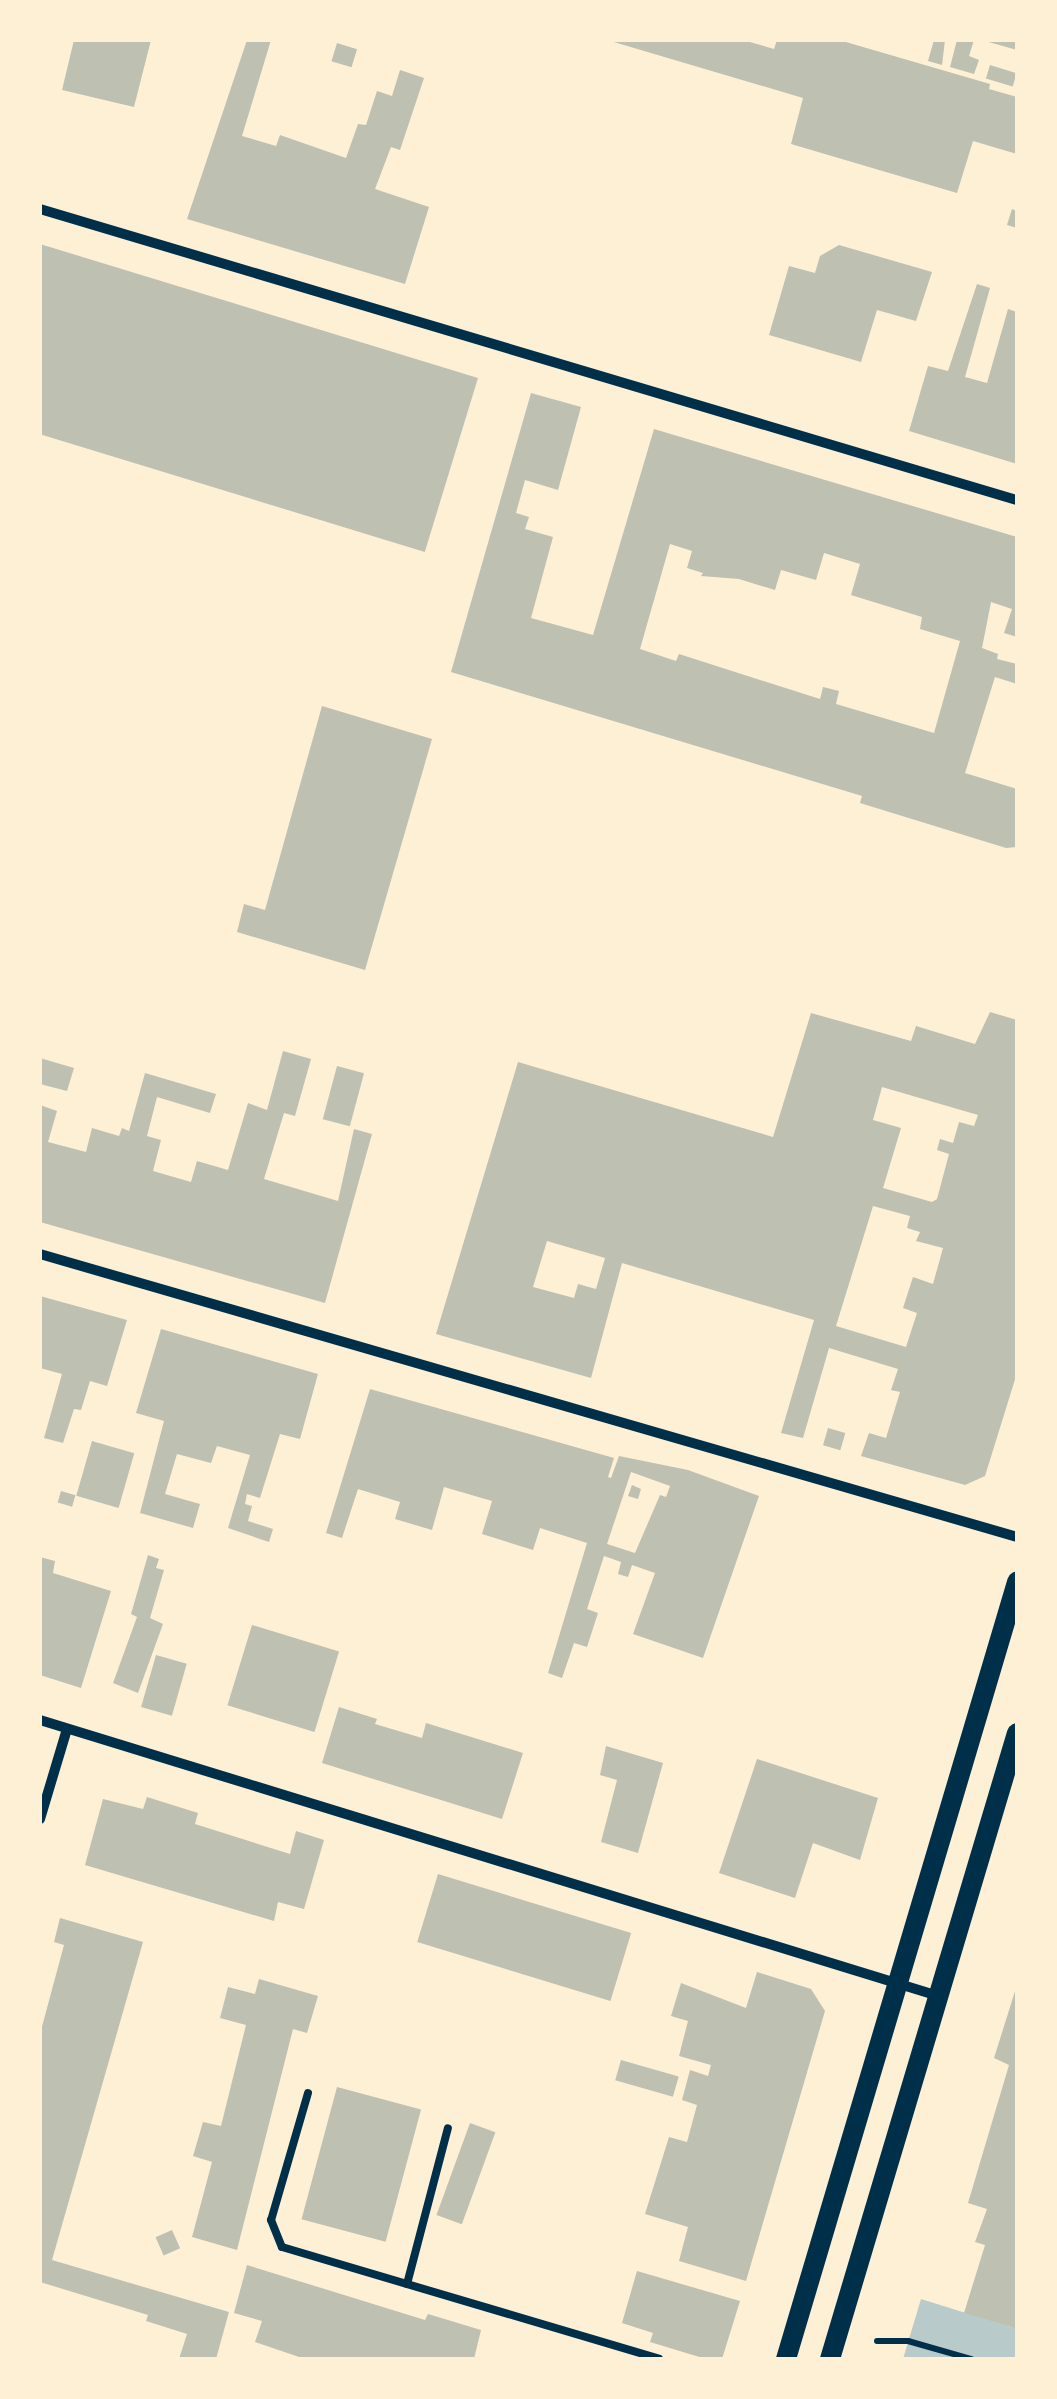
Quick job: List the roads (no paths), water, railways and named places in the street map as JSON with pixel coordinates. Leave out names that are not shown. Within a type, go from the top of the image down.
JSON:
[{"type":"main road","points":[[786,2359],[1017,1582]]},
{"type":"main road","points":[[833,2350],[1017,1733]]},
{"type":"street","points":[[40,209],[1017,500]]},
{"type":"street","points":[[40,1254],[1017,1537]]},
{"type":"street","points":[[40,1720],[938,1996]]},
{"type":"street","points":[[40,1819],[66,1729]]},
{"type":"lane","points":[[308,2093],[271,2220],[282,2248],[659,2359]]},
{"type":"lane","points":[[408,2284],[448,2128]]}]
